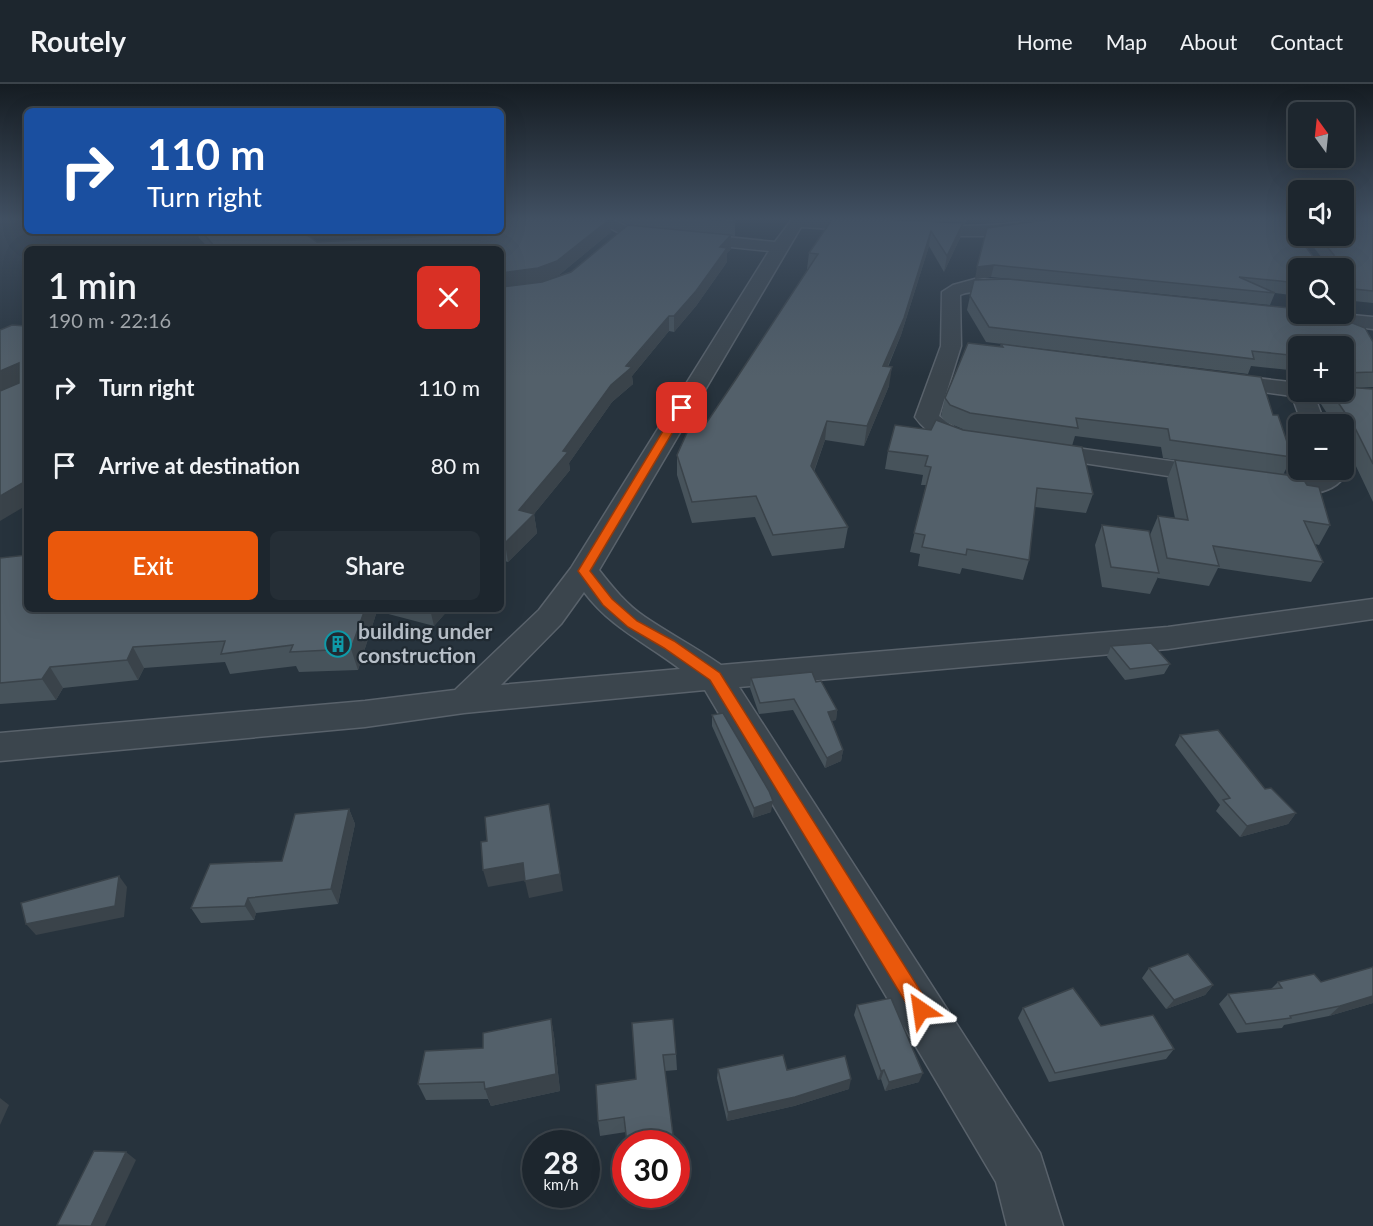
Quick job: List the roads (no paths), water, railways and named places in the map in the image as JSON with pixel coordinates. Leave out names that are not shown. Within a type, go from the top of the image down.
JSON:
[{"type":"street","points":[[464,701],[550,617],[584,571],[763,271]]},
{"type":"street","points":[[1029,288],[980,284],[962,286],[951,292],[963,348],[927,417],[936,429],[959,439],[1289,486],[1320,485],[1327,480]]},
{"type":"street","points":[[1275,312],[1365,321]]},
{"type":"street","points":[[1206,379],[1288,390]]},
{"type":"street","points":[[584,571],[608,602],[633,624],[669,644],[715,676],[1021,1172],[1035,1226]]},
{"type":"street","points":[[0,746],[715,676],[1168,638],[1373,609]]},
{"type":"place","name":"building under construction","points":[[338,644]]}]
